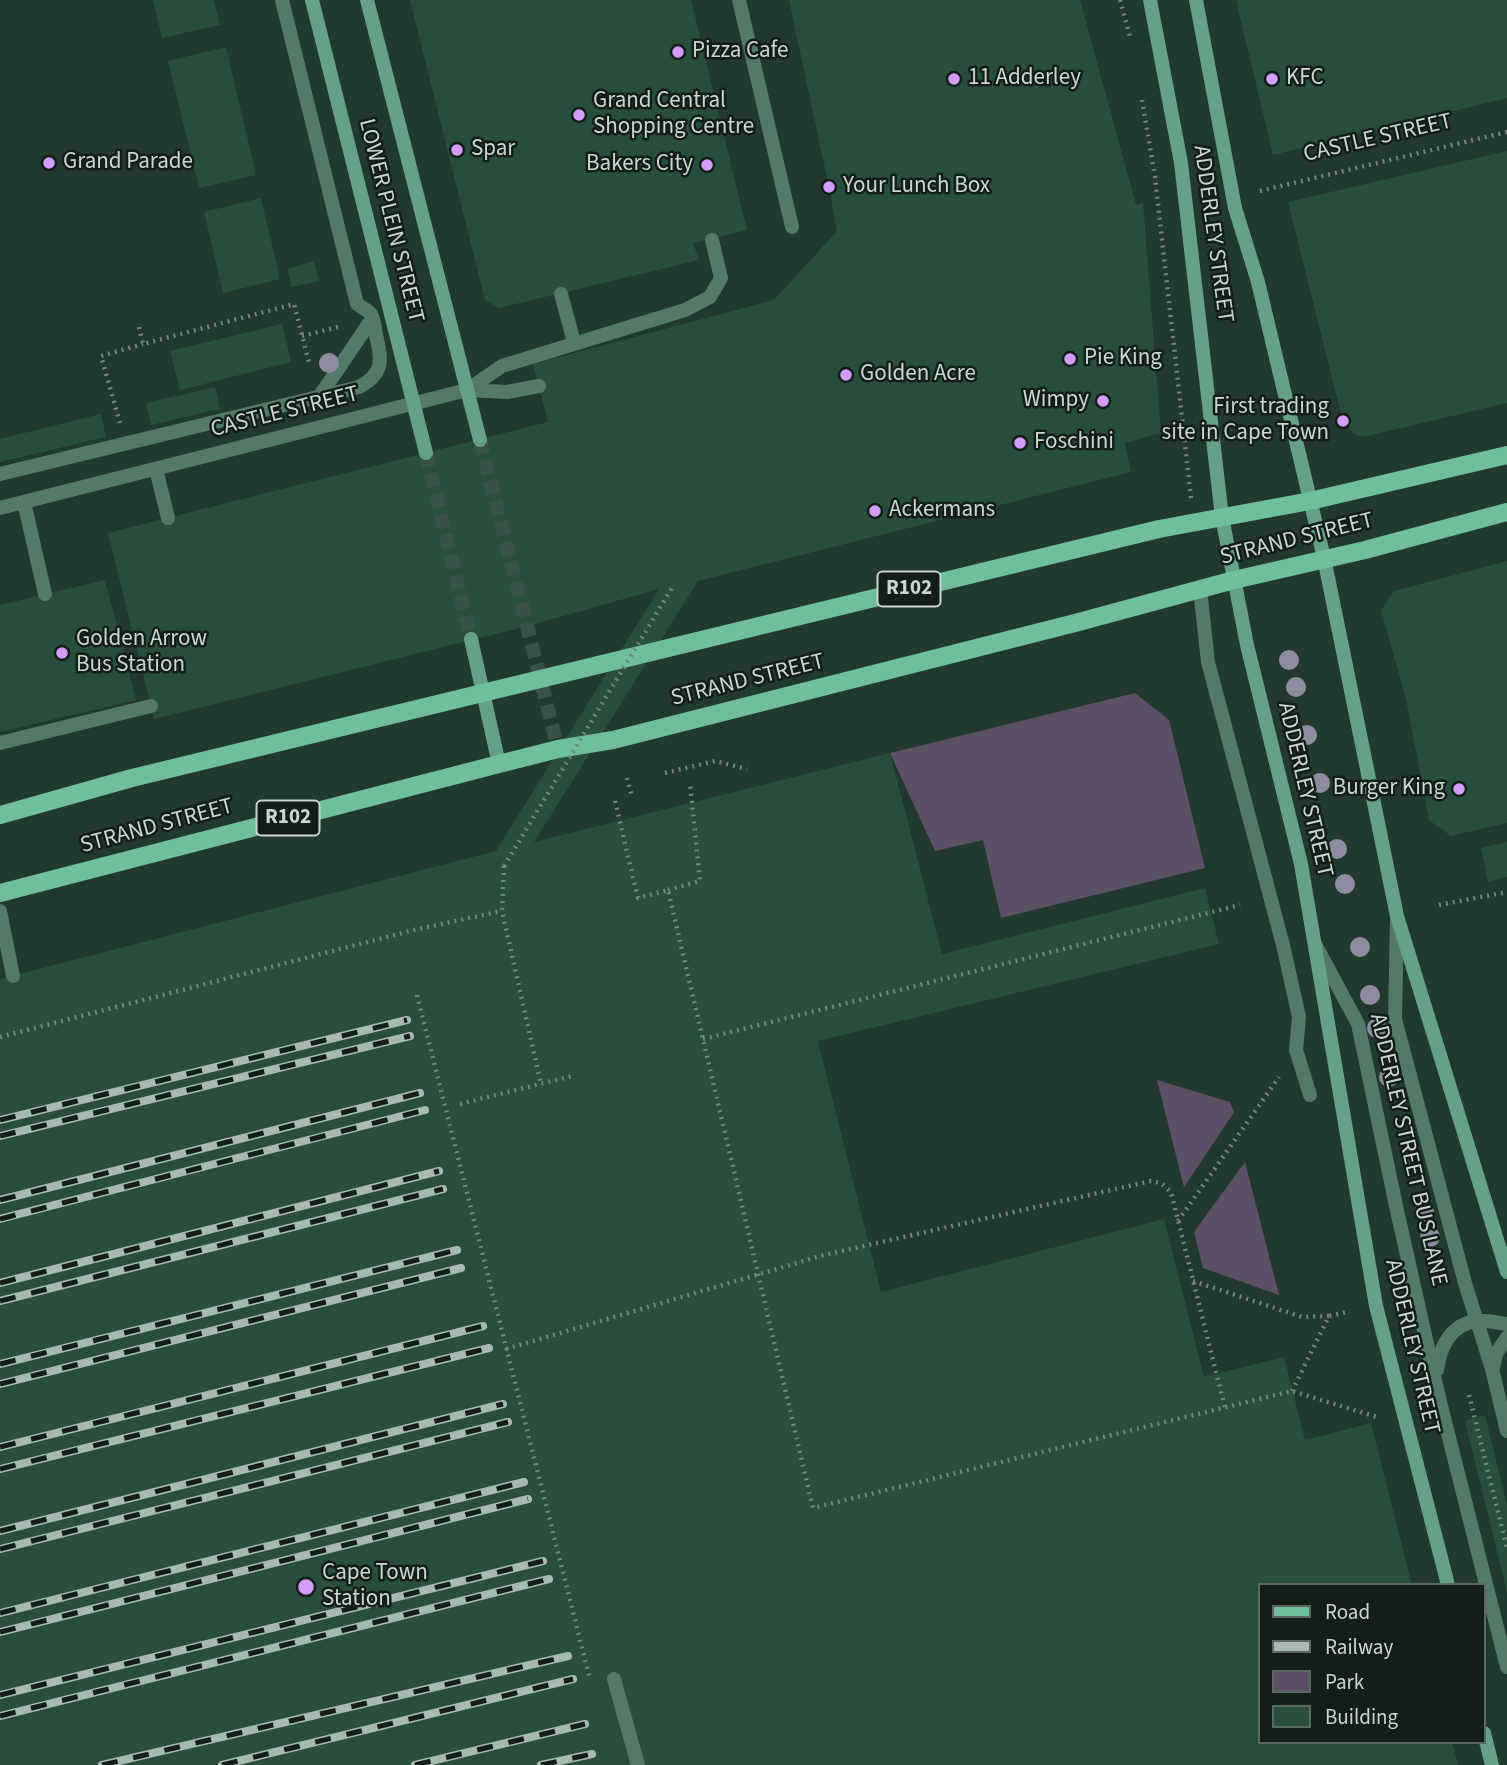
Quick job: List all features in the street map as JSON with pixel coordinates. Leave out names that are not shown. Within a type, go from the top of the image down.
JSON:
[{"type":"main road","name":"LOWER PLEIN STREET","points":[[312,0],[426,453]]},
{"type":"main road","name":"LOWER PLEIN STREET","points":[[367,0],[480,440]]},
{"type":"main road","name":"ADDERLEY STREET","points":[[1150,0],[1181,163],[1222,517],[1247,645],[1301,864],[1376,1306],[1447,1583]]},
{"type":"main road","name":"ADDERLEY STREET","points":[[1196,0],[1235,208],[1258,282],[1324,558],[1396,916],[1507,1272]]},
{"type":"main road","name":"STRAND STREET","points":[[0,815],[132,778],[1194,522],[1310,502],[1507,454]]},
{"type":"main road","name":"STRAND STREET","points":[[0,893],[558,749],[613,740],[1507,512]]},
{"type":"main road","points":[[471,639],[499,764]]},
{"type":"main road","points":[[1486,1741],[1492,1765]]},
{"type":"street","points":[[0,474],[359,387],[370,382],[377,373],[381,361],[380,350],[370,313],[357,304],[282,0]]},
{"type":"street","points":[[739,0],[792,227]]},
{"type":"street","name":"CASTLE STREET","points":[[0,508],[467,390],[502,366],[685,310],[710,298],[722,278],[712,240]]},
{"type":"street","points":[[561,294],[574,342]]},
{"type":"street","points":[[319,397],[372,319]]},
{"type":"street","points":[[467,390],[507,392],[539,386]]},
{"type":"street","points":[[156,469],[168,518]]},
{"type":"street","points":[[24,502],[46,594]]},
{"type":"street","points":[[1200,589],[1208,662],[1283,945],[1298,1017],[1296,1050],[1310,1095]]},
{"type":"street","points":[[0,743],[151,706]]},
{"type":"street","points":[[0,911],[13,976]]},
{"type":"street","name":"ADDERLEY STREET BUS LANE","points":[[1396,916],[1395,1019],[1507,1431]]},
{"type":"street","name":"ADDERLEY STREET BUS LANE","points":[[1312,937],[1358,1024],[1436,1382],[1507,1667]]},
{"type":"street","points":[[1477,1321],[1507,1324]]},
{"type":"street","name":"ADDERLEY STREET BUS LANE","points":[[1436,1382],[1437,1367],[1445,1340],[1454,1331],[1477,1321]]},
{"type":"street","points":[[1492,1369],[1496,1354],[1507,1337]]},
{"type":"street","points":[[614,1679],[638,1765]]},
{"type":"path","points":[[1120,0],[1134,53]]},
{"type":"path","points":[[1140,90],[1155,177],[1194,522]]},
{"type":"path","name":"CASTLE STREET","points":[[1260,191],[1507,132]]},
{"type":"path","points":[[125,444],[101,356],[294,304],[319,397]]},
{"type":"path","points":[[139,327],[143,344]]},
{"type":"path","points":[[541,1084],[502,911],[504,866],[673,586]]},
{"type":"path","points":[[665,773],[715,761],[747,769]]},
{"type":"path","points":[[627,778],[632,797]]},
{"type":"path","points":[[615,801],[638,898],[700,881],[690,783]]},
{"type":"path","points":[[668,890],[813,1508],[1292,1391],[1377,1417]]},
{"type":"path","points":[[1439,905],[1507,892]]},
{"type":"path","points":[[704,1039],[1240,905]]},
{"type":"path","points":[[0,1037],[401,934],[502,911]]},
{"type":"path","points":[[417,995],[591,1685]]},
{"type":"path","points":[[1178,1221],[1284,1070]]},
{"type":"path","points":[[460,1104],[572,1076]]},
{"type":"path","points":[[506,1349],[824,1255],[1151,1181],[1161,1183],[1171,1192],[1224,1408]]},
{"type":"path","points":[[1193,1281],[1302,1317],[1329,1317],[1347,1312]]},
{"type":"path","points":[[1292,1391],[1329,1317]]},
{"type":"path","points":[[1469,1395],[1507,1548]]},
{"type":"green space","points":[[1135,693],[1169,720],[1205,868],[1001,918],[983,840],[935,851],[890,753]]},
{"type":"green space","points":[[1157,1080],[1230,1102],[1234,1112],[1184,1187]]},
{"type":"green space","points":[[1245,1162],[1279,1295],[1203,1268],[1194,1232]]},
{"type":"building","points":[[153,0],[214,0],[220,25],[162,38]]},
{"type":"building","name":"Grand Central Shopping Centre","points":[[410,0],[691,0],[747,230],[693,243],[699,260],[499,308],[485,300]]},
{"type":"building","name":"Cape Town Station","points":[[789,0],[1080,0],[1136,205],[1143,203],[1161,433],[1125,443],[1131,472],[698,581],[534,842],[890,753],[942,954],[1205,888],[1219,944],[818,1041],[881,1292],[1164,1219],[1204,1377],[1284,1357],[1305,1440],[1371,1423],[1411,1583],[1258,1583],[1258,1744],[1453,1744],[1458,1765],[0,1765],[0,979],[496,851],[659,589],[528,626],[154,719],[108,533],[548,422],[533,364],[774,300],[837,231]]},
{"type":"building","points":[[1236,0],[1507,0],[1507,98],[1273,155]]},
{"type":"building","points":[[226,47],[256,175],[199,188],[168,61]]},
{"type":"building","points":[[1507,151],[1507,403],[1367,436],[1353,433],[1343,421],[1288,202]]},
{"type":"building","points":[[261,198],[280,279],[223,293],[204,212]]},
{"type":"building","points":[[314,261],[319,281],[292,287],[287,269]]},
{"type":"building","points":[[282,324],[291,362],[180,390],[170,351]]},
{"type":"building","points":[[215,387],[220,409],[151,425],[146,403]]},
{"type":"building","points":[[101,414],[106,437],[0,462],[0,439]]},
{"type":"building","points":[[1507,561],[1507,823],[1451,836],[1429,820],[1406,699],[1381,610],[1394,591]]},
{"type":"building","name":"Golden Arrow Bus Station","points":[[105,580],[136,700],[0,732],[0,605]]},
{"type":"building","points":[[1507,842],[1507,877],[1488,882],[1481,848]]},
{"type":"building","points":[[1485,1415],[1507,1505],[1507,1592],[1465,1421]]},
{"type":"tunnel","points":[[480,440],[558,749]]},
{"type":"tunnel","points":[[426,453],[471,639]]},
{"type":"railway","points":[[0,1120],[407,1020]]},
{"type":"railway","points":[[0,1136],[410,1036]]},
{"type":"railway","points":[[0,1200],[420,1093]]},
{"type":"railway","points":[[0,1219],[425,1110]]},
{"type":"railway","points":[[0,1283],[439,1171]]},
{"type":"railway","points":[[0,1301],[443,1189]]},
{"type":"railway","points":[[0,1364],[457,1250]]},
{"type":"railway","points":[[0,1384],[461,1268]]},
{"type":"railway","points":[[0,1447],[483,1326]]},
{"type":"railway","points":[[0,1469],[489,1348]]},
{"type":"railway","points":[[0,1531],[503,1404]]},
{"type":"railway","points":[[0,1549],[508,1422]]},
{"type":"railway","points":[[0,1613],[524,1482]]},
{"type":"railway","points":[[0,1632],[528,1499]]},
{"type":"railway","points":[[0,1695],[543,1561]]},
{"type":"railway","points":[[0,1716],[549,1579]]},
{"type":"railway","points":[[102,1765],[568,1656]]},
{"type":"railway","points":[[222,1765],[573,1679]]},
{"type":"railway","points":[[415,1765],[585,1724]]},
{"type":"railway","points":[[541,1765],[592,1754]]},
{"type":"place","name":"Pizza Cafe","points":[[678,52]]},
{"type":"place","name":"11 Adderley","points":[[954,79]]},
{"type":"place","name":"KFC","points":[[1272,79]]},
{"type":"place","name":"Grand Central Shopping Centre","points":[[579,115]]},
{"type":"place","name":"Spar","points":[[457,150]]},
{"type":"place","name":"Grand Parade","points":[[49,163]]},
{"type":"place","name":"Bakers City","points":[[707,165]]},
{"type":"place","name":"Your Lunch Box","points":[[829,187]]},
{"type":"place","name":"Pie King","points":[[1070,359]]},
{"type":"place","name":"Golden Acre","points":[[846,375]]},
{"type":"place","name":"Wimpy","points":[[1103,401]]},
{"type":"place","name":"First trading site in Cape Town","points":[[1343,421]]},
{"type":"place","name":"Foschini","points":[[1020,443]]},
{"type":"place","name":"Ackermans","points":[[875,511]]},
{"type":"place","name":"Golden Arrow Bus Station","points":[[62,653]]},
{"type":"place","name":"Burger King","points":[[1459,789]]},
{"type":"place","name":"Cape Town Station","points":[[306,1587]]}]
